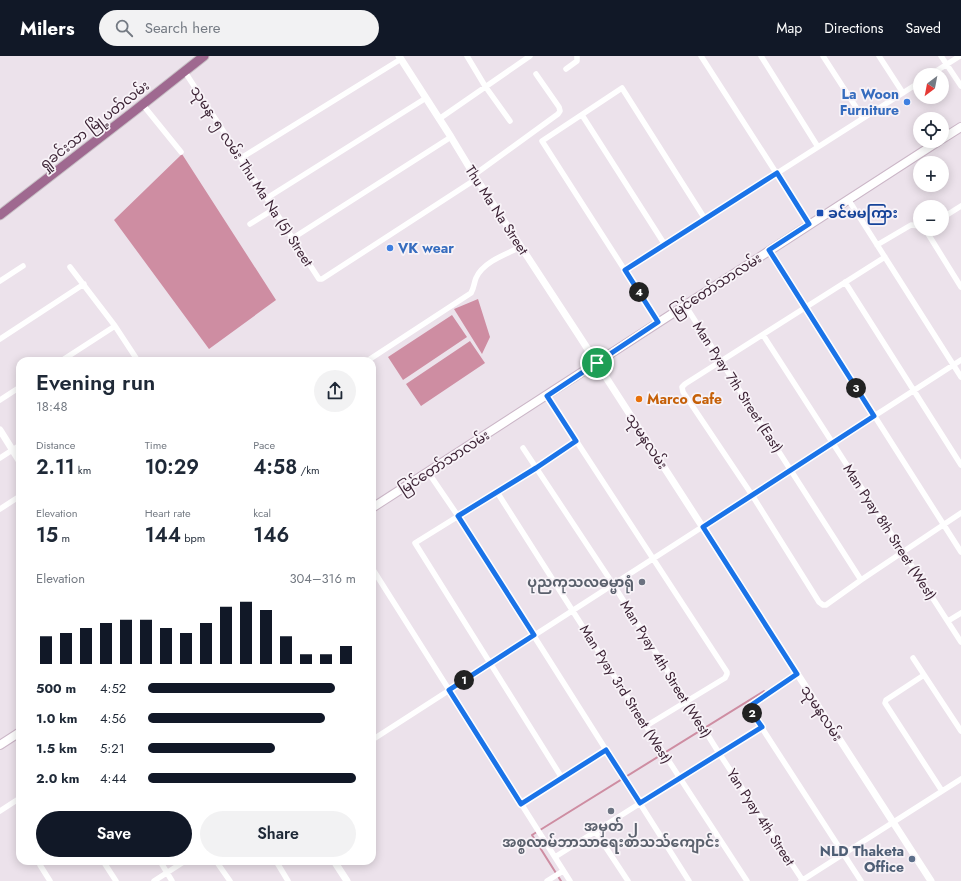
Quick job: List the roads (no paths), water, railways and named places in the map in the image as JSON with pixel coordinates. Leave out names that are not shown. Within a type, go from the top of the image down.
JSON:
[{"type":"main road","name":"ရှုခင်းသာ မြို့ပတ်လမ်း","points":[[1,210],[143,105],[204,56]]},
{"type":"main road","points":[[949,135],[961,127]]},
{"type":"main road","name":"မြင်တော်သာလမ်း","points":[[376,505],[928,148]]},
{"type":"main road","points":[[0,745],[16,735]]},
{"type":"street","points":[[467,56],[485,86],[510,121]]},
{"type":"street","points":[[566,69],[577,61],[577,56]]},
{"type":"street","points":[[701,56],[809,224]]},
{"type":"street","points":[[761,56],[818,147]]},
{"type":"street","points":[[823,56],[863,118]]},
{"type":"street","points":[[879,56],[903,93]]},
{"type":"street","points":[[941,56],[961,86]]},
{"type":"street","points":[[941,68],[960,56]]},
{"type":"street","points":[[439,119],[527,57]]},
{"type":"street","points":[[240,158],[400,58]]},
{"type":"street","name":"Thu Ma Na Street","points":[[400,58],[475,177],[597,363]]},
{"type":"street","name":"သုမန- ၅ လမ်း Thu Ma Na (5) Street","points":[[185,72],[319,279],[322,279],[475,177]]},
{"type":"street","points":[[475,177],[560,111],[559,107],[536,74]]},
{"type":"street","points":[[625,270],[913,87]]},
{"type":"street","points":[[658,322],[542,141],[622,88],[705,219]]},
{"type":"street","points":[[267,198],[426,98]]},
{"type":"street","points":[[143,105],[181,152]]},
{"type":"street","points":[[582,115],[665,245]]},
{"type":"street","points":[[293,238],[451,137]]},
{"type":"street","points":[[848,199],[961,377]]},
{"type":"street","points":[[949,214],[961,206]]},
{"type":"street","points":[[250,224],[274,209]]},
{"type":"street","points":[[877,245],[913,225]]},
{"type":"street","points":[[929,236],[961,286]]},
{"type":"street","points":[[374,357],[471,293],[474,287],[475,279],[479,273],[490,263],[521,247]]},
{"type":"street","points":[[769,250],[961,552]]},
{"type":"street","points":[[885,258],[682,387],[683,392],[752,495],[819,602],[823,605],[826,605],[961,513]]},
{"type":"street","points":[[0,281],[23,266]]},
{"type":"street","points":[[70,266],[115,326],[135,357]]},
{"type":"street","points":[[846,282],[961,464]]},
{"type":"street","points":[[0,339],[84,284]]},
{"type":"street","name":"Man Pyay 7th Street (East)","points":[[685,305],[861,580]]},
{"type":"street","points":[[67,357],[115,326]]},
{"type":"street","name":"Man Pyay 8th Street (West)","points":[[763,335],[961,642]]},
{"type":"street","points":[[376,737],[961,360]]},
{"type":"street","name":"သုမနလမ်း","points":[[597,363],[931,881]]},
{"type":"street","points":[[0,400],[16,390]]},
{"type":"street","points":[[547,396],[727,674],[725,678],[646,726]]},
{"type":"street","points":[[0,430],[16,456]]},
{"type":"street","points":[[562,778],[415,543],[536,468],[576,441]]},
{"type":"street","points":[[0,458],[16,448]]},
{"type":"street","name":"Man Pyay 4th Street (West)","points":[[523,448],[613,584],[719,753]]},
{"type":"street","points":[[428,472],[534,635],[689,881]]},
{"type":"street","name":"Man Pyay 3rd Street (West)","points":[[497,492],[747,881]]},
{"type":"street","points":[[0,509],[16,499]]},
{"type":"street","points":[[376,574],[570,881]]},
{"type":"street","points":[[948,621],[961,613]]},
{"type":"street","points":[[913,658],[961,732]]},
{"type":"street","points":[[797,674],[749,708],[861,881]]},
{"type":"street","points":[[924,675],[886,700],[885,703],[942,791]]},
{"type":"street","points":[[554,857],[762,727]]},
{"type":"street","points":[[521,804],[606,750]]},
{"type":"street","name":"Yan Pyay 4th Street","points":[[719,753],[802,881]]},
{"type":"street","points":[[802,881],[961,779]]},
{"type":"street","points":[[0,811],[16,801]]},
{"type":"street","points":[[595,831],[628,881]]},
{"type":"street","points":[[40,865],[50,881]]},
{"type":"street","points":[[106,865],[116,881]]},
{"type":"street","points":[[163,865],[172,881]]},
{"type":"street","points":[[154,881],[178,865]]},
{"type":"street","points":[[219,865],[230,881]]},
{"type":"street","points":[[278,865],[288,881]]},
{"type":"street","points":[[337,865],[347,881]]},
{"type":"street","points":[[547,881],[563,871]]},
{"type":"waterway","points":[[561,881],[532,835],[764,691]]},
{"type":"place","name":"La Woon Furniture","points":[[907,102]]},
{"type":"place","name":"ခင်မမကြား","points":[[820,213]]},
{"type":"place","name":"VK wear","points":[[390,248]]},
{"type":"place","name":"Marco Cafe","points":[[639,399]]},
{"type":"place","name":"ပုညကုသလဓမ္မာရုံ","points":[[642,582]]},
{"type":"place","name":"အမှတ် ၂ အစ္စလာမ်ဘာသာရေးစာသသ်ကျောင်း","points":[[611,811]]},
{"type":"place","name":"NLD Thaketa Office","points":[[912,859]]}]
